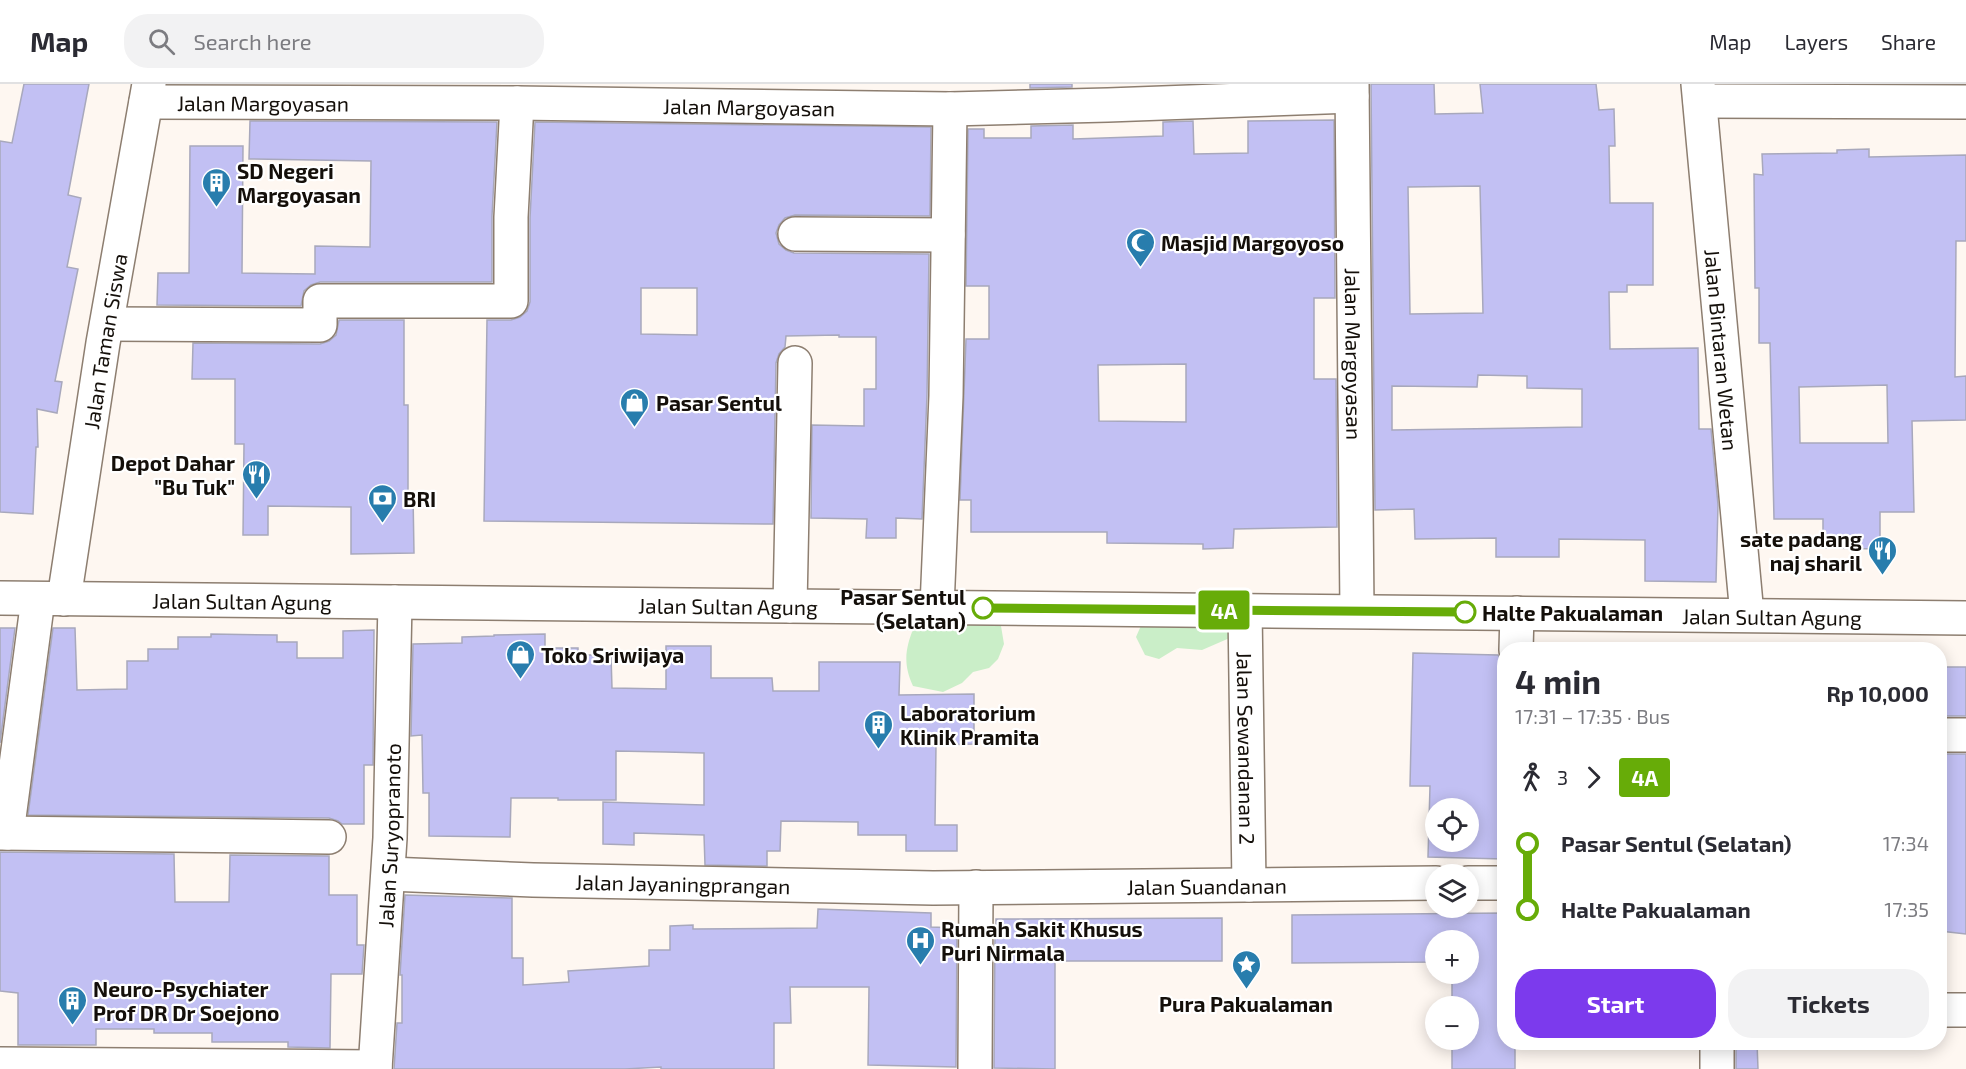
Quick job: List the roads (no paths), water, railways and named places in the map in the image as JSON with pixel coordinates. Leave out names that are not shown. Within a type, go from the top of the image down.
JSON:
[{"type":"street","name":"Jalan Margoyasan","points":[[147,93],[517,103],[950,109],[1053,95],[1352,90],[1357,611]]},
{"type":"street","points":[[1699,92],[1966,102]]},
{"type":"street","name":"Jalan Bintaran Wetan","points":[[1699,92],[1747,615]]},
{"type":"street","name":"Jalan Taman Siswa","points":[[3,833],[107,324],[147,93]]},
{"type":"street","points":[[107,324],[320,325],[320,301],[511,301],[511,217],[517,103]]},
{"type":"street","points":[[937,607],[946,396],[950,109]]},
{"type":"street","points":[[795,234],[948,235]]},
{"type":"street","points":[[790,606],[795,363]]},
{"type":"street","name":"Jalan Sultan Agung","points":[[0,598],[1966,618]]},
{"type":"street","name":"Jalan Suryopranoto","points":[[375,1068],[388,874],[395,602]]},
{"type":"street","name":"Jalan Sewandanan 2","points":[[1245,610],[1249,885]]},
{"type":"street","points":[[1516,613],[1516,642]]},
{"type":"street","points":[[1947,735],[1966,735]]},
{"type":"street","points":[[3,833],[329,837]]},
{"type":"street","name":"Jalan Jayaningprangan","points":[[388,874],[533,880],[976,887]]},
{"type":"street","name":"Jalan Suandanan","points":[[976,887],[1425,883]]},
{"type":"street","points":[[1479,883],[1497,883]]},
{"type":"street","points":[[975,1069],[976,887]]},
{"type":"street","points":[[1947,1010],[1966,1010]]},
{"type":"street","points":[[1717,1050],[1717,1069]]},
{"type":"street","points":[[0,1064],[33,1067],[375,1068]]},
{"type":"place","name":"SD Negeri Margoyasan","points":[[216,208]]},
{"type":"place","name":"Masjid Margoyoso","points":[[1140,268]]},
{"type":"place","name":"Pasar Sentul","points":[[635,428]]},
{"type":"place","name":"Depot Dahar \"Bu Tuk\"","points":[[256,500]]},
{"type":"place","name":"BRI","points":[[382,524]]},
{"type":"place","name":"sate padang naj sharil","points":[[1883,576]]},
{"type":"place","name":"Pasar Sentul (Selatan)","points":[[983,608]]},
{"type":"place","name":"Halte Pakualaman","points":[[1465,612]]},
{"type":"place","name":"Toko Sriwijaya","points":[[520,680]]},
{"type":"place","name":"Laboratorium Klinik Pramita","points":[[879,750]]},
{"type":"place","name":"Rumah Sakit Khusus Puri Nirmala","points":[[920,966]]},
{"type":"place","name":"Pura Pakualaman","points":[[1246,990]]},
{"type":"place","name":"Neuro-Psychiater Prof DR Dr Soejono","points":[[72,1026]]}]
